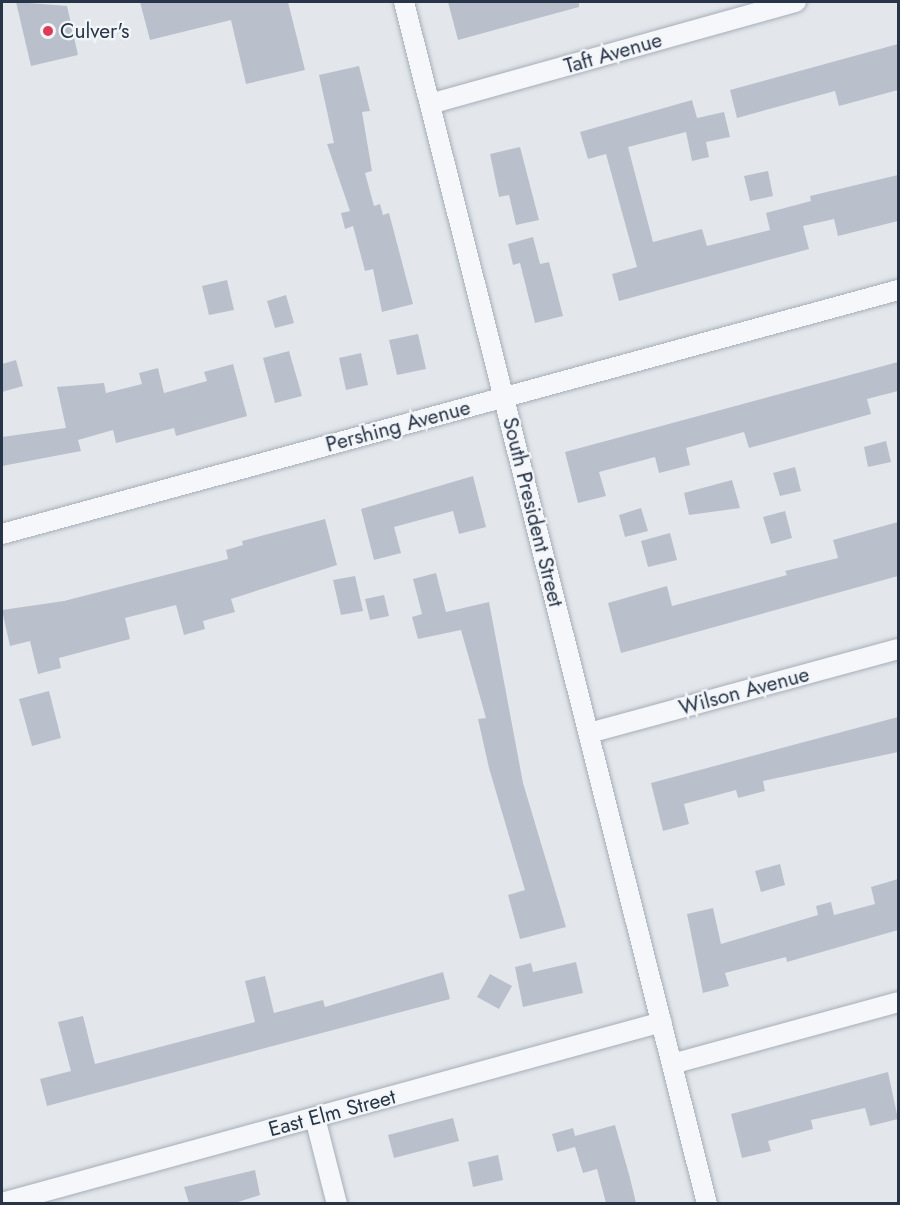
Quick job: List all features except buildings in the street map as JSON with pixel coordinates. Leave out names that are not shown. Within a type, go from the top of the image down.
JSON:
[{"type":"street","name":"South President Street","points":[[405,2],[672,1065]]},
{"type":"street","name":"Taft Avenue","points":[[430,104],[796,2]]},
{"type":"street","name":"Pershing Avenue","points":[[2,534],[898,290]]},
{"type":"street","name":"Wilson Avenue","points":[[589,733],[898,649]]},
{"type":"street","points":[[707,1203],[672,1065],[898,1002]]},
{"type":"street","name":"East Elm Street","points":[[2,1203],[662,1022]]},
{"type":"street","points":[[315,1118],[337,1203]]},
{"type":"place","name":"Culver's","points":[[48,31]]}]
